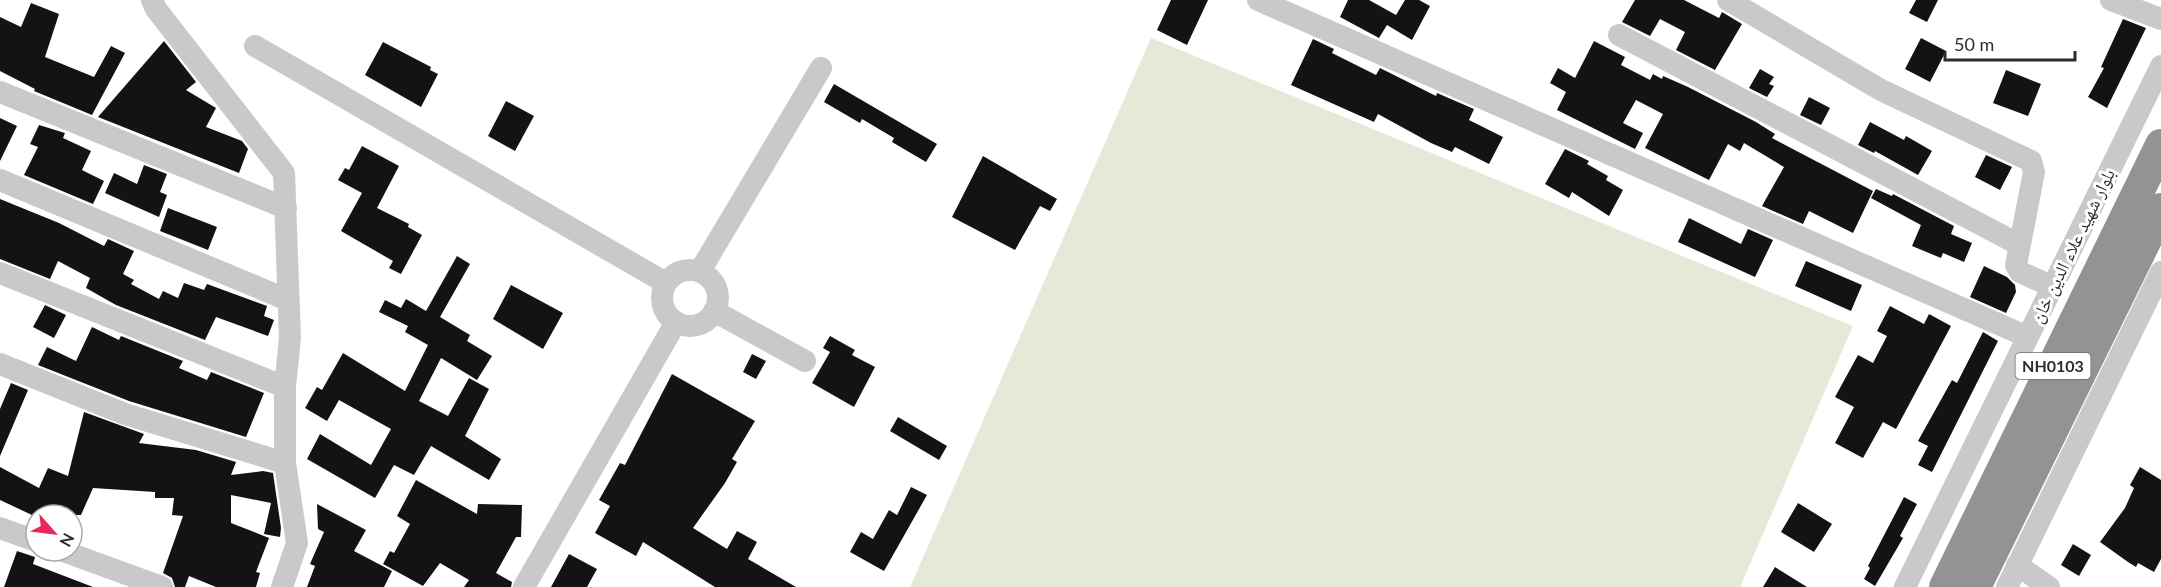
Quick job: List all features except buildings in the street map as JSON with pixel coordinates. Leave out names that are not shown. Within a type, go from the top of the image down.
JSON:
[{"type":"highway","name":"NH0103","points":[[1975,587],[2161,145]]},
{"type":"highway","name":"NH0103","points":[[1945,587],[2074,355],[2161,209]]},
{"type":"street","points":[[152,0],[156,9],[284,173],[290,338],[285,387],[285,464],[297,543],[282,587]]},
{"type":"street","points":[[1258,0],[2028,337]]},
{"type":"street","points":[[1728,0],[1881,90],[2031,161],[2032,181],[2015,260],[2020,272],[2053,286]]},
{"type":"street","points":[[2111,0],[2161,19]]},
{"type":"street","points":[[1619,35],[2018,244]]},
{"type":"street","points":[[255,46],[666,283]]},
{"type":"street","name":"بلوار شهید علاء الدین خان","points":[[1905,587],[2161,66]]},
{"type":"street","points":[[700,272],[821,68]]},
{"type":"street","points":[[0,92],[285,208]]},
{"type":"street","points":[[0,180],[288,300]]},
{"type":"street","points":[[681,271],[700,272],[714,284],[717,293],[714,311],[702,323],[684,325],[676,322],[669,317],[662,301],[666,283],[681,271]]},
{"type":"street","points":[[2007,587],[2161,272]]},
{"type":"street","points":[[0,273],[285,387]]},
{"type":"street","points":[[714,311],[805,361]]},
{"type":"street","points":[[524,587],[676,322]]},
{"type":"street","points":[[0,364],[124,414],[285,464]]},
{"type":"street","points":[[0,528],[24,537]]},
{"type":"street","points":[[84,559],[162,587]]},
{"type":"street","points":[[2017,566],[2049,587]]},
{"type":"green space","points":[[1151,38],[1853,326],[1740,587],[910,587]]}]
